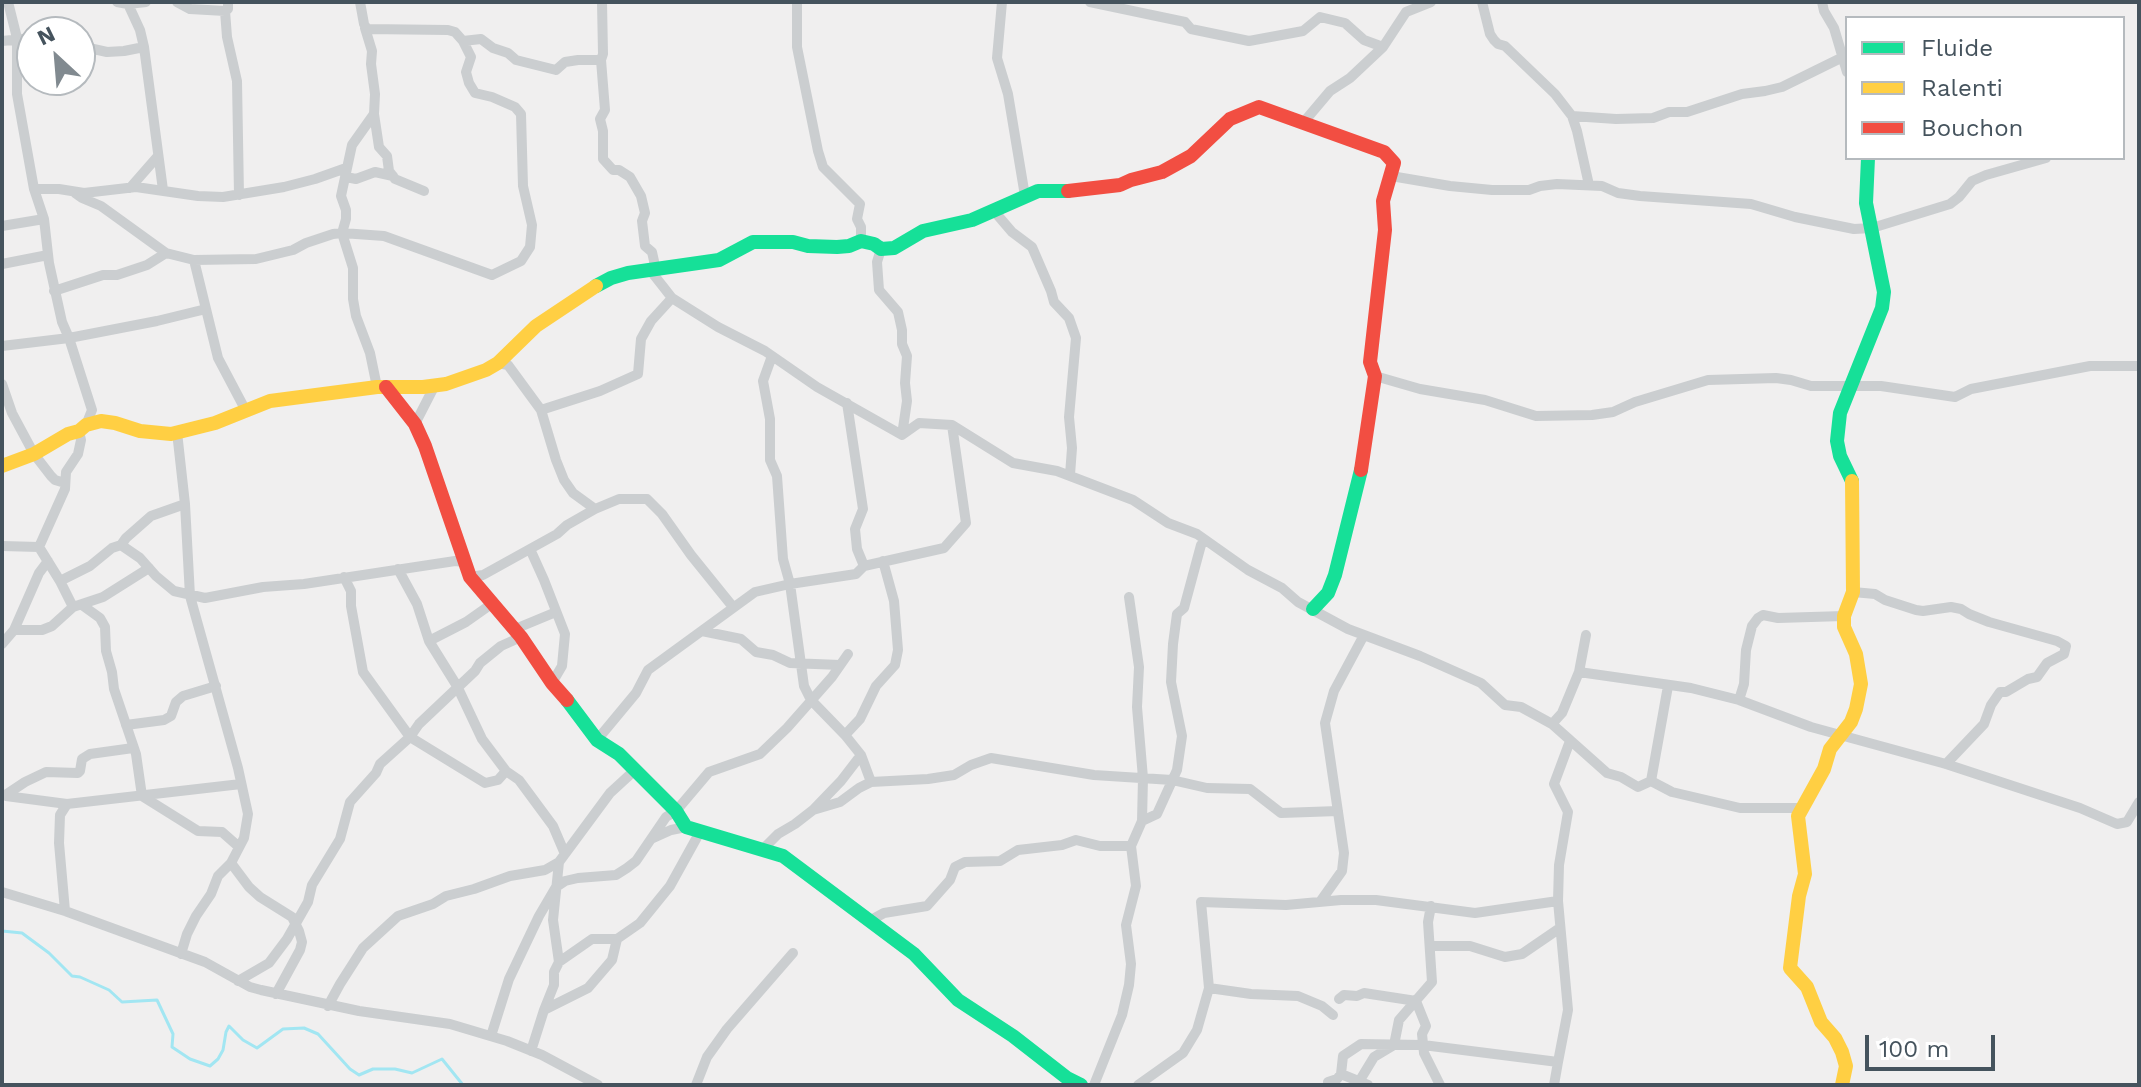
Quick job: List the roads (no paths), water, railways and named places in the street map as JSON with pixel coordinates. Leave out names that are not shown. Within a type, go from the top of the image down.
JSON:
[{"type":"street","points":[[8,2],[16,34]]},
{"type":"street","points":[[122,3],[146,2]]},
{"type":"street","points":[[177,2],[190,9],[227,4],[227,37],[237,81],[239,195]]},
{"type":"street","points":[[360,2],[372,51],[374,114],[379,147],[387,156],[393,176],[424,191]]},
{"type":"street","points":[[602,2],[601,60],[605,110],[600,119],[603,159],[613,170],[630,177],[641,196],[645,213],[642,221],[645,246],[652,252],[652,270],[672,298],[902,435]]},
{"type":"street","points":[[797,2],[797,47],[820,159],[823,167],[860,204],[857,219],[861,227],[861,241]]},
{"type":"street","points":[[1002,2],[997,58],[1008,94],[1025,196]]},
{"type":"street","points":[[1090,2],[1185,22],[1191,29],[1249,41],[1303,31],[1320,17],[1345,23],[1364,40],[1383,47]]},
{"type":"street","points":[[1303,123],[1330,91],[1350,78],[1383,47],[1404,7],[1431,2]]},
{"type":"street","points":[[1482,2],[1494,40],[1505,46],[1555,94],[1572,116],[1589,185]]},
{"type":"street","points":[[1822,2],[1845,64]]},
{"type":"street","points":[[122,3],[140,30],[144,47],[163,190]]},
{"type":"street","points":[[75,193],[101,206],[166,253],[194,260],[256,259],[342,233],[384,236],[492,275],[521,261],[530,247],[532,225],[523,186],[521,114],[515,107],[475,93],[466,72],[471,57],[455,32],[365,28]]},
{"type":"street","points":[[463,41],[481,39],[516,60],[556,70],[565,62],[601,60]]},
{"type":"street","points":[[96,50],[107,52],[144,47]]},
{"type":"street","points":[[1572,116],[1653,118],[1669,112],[1687,112],[1742,94],[1782,87],[1843,57]]},
{"type":"street","points":[[17,96],[34,189],[44,219],[54,291],[92,410],[82,428],[78,454],[66,472],[65,489],[39,547]]},
{"type":"street","points":[[2,466],[101,421],[156,434],[177,432],[215,423],[270,401],[382,387],[446,384],[498,363],[536,326],[598,285],[628,273],[719,260],[753,242],[837,247],[861,241],[881,249],[894,248],[923,231],[972,220],[1038,191],[1059,192],[1120,185],[1162,172],[1191,156],[1230,119],[1259,107],[1384,152],[1394,163],[1383,201],[1385,230],[1370,362],[1375,376],[1372,412],[1335,575],[1328,593],[1313,609]]},
{"type":"street","points":[[374,114],[352,145],[341,196],[346,210],[342,233],[353,268],[356,316],[382,387],[404,408],[415,424],[470,577],[518,633],[597,740],[619,754],[693,828]]},
{"type":"street","points":[[130,188],[158,156]]},
{"type":"street","points":[[1842,1085],[1846,1066],[1842,1052],[1821,1022],[1807,987],[1790,968],[1799,896],[1805,874],[1798,816],[1824,769],[1830,749],[1851,722],[1861,684],[1859,662],[1844,627],[1844,616],[1853,592],[1853,492],[1837,441],[1840,413],[1882,308],[1884,292],[1866,203],[1868,160]]},
{"type":"street","points":[[1391,176],[1492,190],[1529,190],[1557,184],[1602,186],[1618,193],[1650,197],[1751,204],[1854,229],[1872,228],[1950,204],[1972,181],[2039,160]]},
{"type":"street","points":[[34,189],[59,189],[75,193],[130,188],[223,197],[346,173],[356,179],[375,172],[393,176]]},
{"type":"street","points":[[994,211],[1012,232],[1032,247],[1054,302],[1069,318],[1076,338],[1069,417],[1072,448],[1070,475]]},
{"type":"street","points":[[2,226],[44,219]]},
{"type":"street","points":[[881,249],[877,262],[879,290],[898,312],[902,344],[907,356],[907,401],[902,435]]},
{"type":"street","points":[[54,291],[147,265],[166,253]]},
{"type":"street","points":[[2,264],[48,255]]},
{"type":"street","points":[[194,260],[218,358],[246,411]]},
{"type":"street","points":[[541,410],[600,391],[638,374],[641,339],[651,321],[672,298]]},
{"type":"street","points":[[2,346],[69,338],[206,309]]},
{"type":"street","points":[[772,356],[763,381],[770,419],[770,460],[777,476],[783,559],[790,584],[804,686],[811,700],[861,755],[871,782]]},
{"type":"street","points":[[498,363],[508,365],[541,410],[564,480],[573,493],[595,509]]},
{"type":"street","points":[[1375,376],[1420,389],[1485,400],[1536,416],[1603,415],[1708,380],[1776,378],[1811,386],[1881,386],[1955,397],[1971,389],[2090,366],[2139,366]]},
{"type":"street","points":[[2,384],[4,397],[34,454],[55,480],[65,483]]},
{"type":"street","points":[[415,424],[435,385]]},
{"type":"street","points":[[90,400],[115,423]]},
{"type":"street","points":[[847,403],[863,509],[855,529],[857,549],[864,566]]},
{"type":"street","points":[[902,435],[919,423],[952,425],[1013,463],[1070,475],[1133,500],[1168,523],[1197,534],[1248,570],[1282,588],[1298,602],[1348,629],[1481,683],[1505,705],[1521,707],[1552,724],[1607,773],[1638,787],[1651,781]]},
{"type":"street","points":[[597,740],[636,693],[648,670],[755,592],[856,574],[864,566],[944,548],[966,523],[952,425]]},
{"type":"street","points":[[177,432],[190,596],[248,814],[247,828],[239,847],[231,863],[218,876],[211,894],[196,916],[181,954]]},
{"type":"street","points":[[470,577],[483,575],[595,509],[619,499],[647,499],[733,607]]},
{"type":"street","points":[[60,581],[121,545],[151,516],[185,504]]},
{"type":"street","points":[[1142,821],[1157,814],[1177,770],[1182,736],[1171,682],[1173,644],[1177,614],[1184,608],[1201,545],[1205,541]]},
{"type":"street","points":[[121,545],[140,558],[174,591],[205,598],[263,587],[464,562]]},
{"type":"street","points":[[2,546],[39,547]]},
{"type":"street","points":[[39,547],[77,606],[100,618],[105,627],[106,651],[114,689],[133,748],[142,796],[198,831],[222,832],[239,847]]},
{"type":"street","points":[[530,549],[565,634],[562,666],[552,683]]},
{"type":"street","points":[[3,644],[14,630],[39,573],[48,561]]},
{"type":"street","points":[[845,735],[860,719],[876,686],[895,665],[898,650],[894,601],[883,561]]},
{"type":"street","points":[[14,630],[42,630],[52,626],[77,606],[103,597],[149,568]]},
{"type":"street","points":[[398,569],[417,604],[429,641],[457,686],[482,739],[506,771],[519,780],[553,826],[562,858],[553,920],[559,962]]},
{"type":"street","points":[[344,577],[351,591],[363,672],[410,737],[485,783],[498,780],[506,771]]},
{"type":"street","points":[[1853,592],[1875,594],[1916,610],[1961,609],[1989,622],[2066,646],[2064,654],[2047,663],[2037,677],[2000,692],[1984,724],[1946,764]]},
{"type":"street","points":[[1094,1085],[1122,1015],[1129,985],[1131,964],[1126,925],[1136,886],[1131,846],[1142,821],[1143,778],[1137,707],[1139,667],[1129,597]]},
{"type":"street","points":[[429,641],[466,622],[493,603]]},
{"type":"street","points":[[238,981],[269,963],[296,924],[308,902],[312,885],[340,839],[350,802],[376,773],[380,764],[480,663],[518,633],[556,612]]},
{"type":"street","points":[[1739,700],[1744,684],[1746,650],[1752,626],[1758,618],[1763,615],[1778,618],[1844,616]]},
{"type":"street","points":[[702,631],[741,639],[756,652],[790,663],[840,665]]},
{"type":"street","points":[[1320,902],[1342,871],[1344,853],[1325,723],[1334,691],[1364,635]]},
{"type":"street","points":[[1552,724],[1562,713],[1579,672],[1586,635]]},
{"type":"street","points":[[491,1036],[509,979],[556,887],[578,878],[616,875],[636,861],[666,817],[676,811],[709,772],[760,754],[787,728],[848,654]]},
{"type":"street","points":[[1579,672],[1691,688],[1739,700],[1841,736],[1946,764],[2080,808],[2117,824],[2127,822],[2139,802]]},
{"type":"street","points":[[126,725],[164,720],[171,716],[176,702],[183,696],[216,686]]},
{"type":"street","points":[[1651,781],[1668,686]]},
{"type":"street","points":[[1554,1085],[1568,1010],[1558,901],[1559,865],[1568,812],[1554,784],[1570,741]]},
{"type":"street","points":[[4,796],[46,772],[78,773],[82,759],[90,754],[133,748]]},
{"type":"street","points":[[762,850],[778,834],[813,810],[861,755]]},
{"type":"street","points":[[813,810],[840,802],[871,782],[954,775],[991,758],[1068,772],[1172,780],[1207,788],[1250,789],[1281,813],[1338,811]]},
{"type":"street","points":[[328,1006],[363,948],[398,916],[446,896],[510,876],[545,870],[562,858],[610,793],[635,770]]},
{"type":"street","points":[[1651,781],[1672,792],[1740,808],[1803,808]]},
{"type":"street","points":[[4,796],[67,804],[241,784]]},
{"type":"street","points":[[65,911],[59,824],[67,804]]},
{"type":"street","points":[[531,1051],[559,962],[592,939],[617,939],[640,923],[670,886],[693,828]]},
{"type":"street","points":[[651,839],[671,830],[693,828],[783,856],[914,954],[958,1000],[1081,1085]]},
{"type":"street","points":[[871,920],[884,913],[927,906],[950,880],[955,867],[965,862],[1000,861],[1018,850],[1062,845],[1076,840],[1100,846],[1131,846]]},
{"type":"street","points":[[231,863],[249,887],[292,917],[296,924],[302,942],[300,950],[276,994]]},
{"type":"street","points":[[2,892],[65,911],[205,962],[250,987],[328,1006],[450,1024],[531,1051],[598,1085]]},
{"type":"street","points":[[1138,1085],[1183,1053],[1197,1030],[1209,988],[1201,902],[1286,905],[1376,900],[1475,913],[1558,901]]},
{"type":"street","points":[[1341,1074],[1361,1084],[1374,1057],[1394,1045],[1399,1020],[1432,982],[1428,922],[1431,906]]},
{"type":"street","points":[[1430,946],[1470,946],[1505,957],[1522,954],[1560,928]]},
{"type":"street","points":[[544,1010],[588,988],[612,960],[617,939]]},
{"type":"street","points":[[696,1085],[707,1057],[727,1029],[793,953]]},
{"type":"street","points":[[1209,988],[1298,996],[1322,1006],[1333,1015]]},
{"type":"street","points":[[1339,999],[1344,995],[1364,993],[1416,1001]]},
{"type":"street","points":[[1416,1001],[1426,1026],[1422,1034],[1424,1053],[1440,1085]]},
{"type":"street","points":[[1328,1082],[1341,1074],[1343,1056],[1361,1044],[1423,1045],[1558,1062]]},
{"type":"waterway","points":[[2,931],[22,933],[49,953],[72,976],[109,990],[122,1002],[157,1000],[173,1034],[172,1047],[190,1059],[210,1066],[223,1050],[229,1026],[257,1048],[283,1029],[304,1028],[318,1034],[359,1075],[373,1069],[412,1073],[442,1059],[463,1085]]}]
